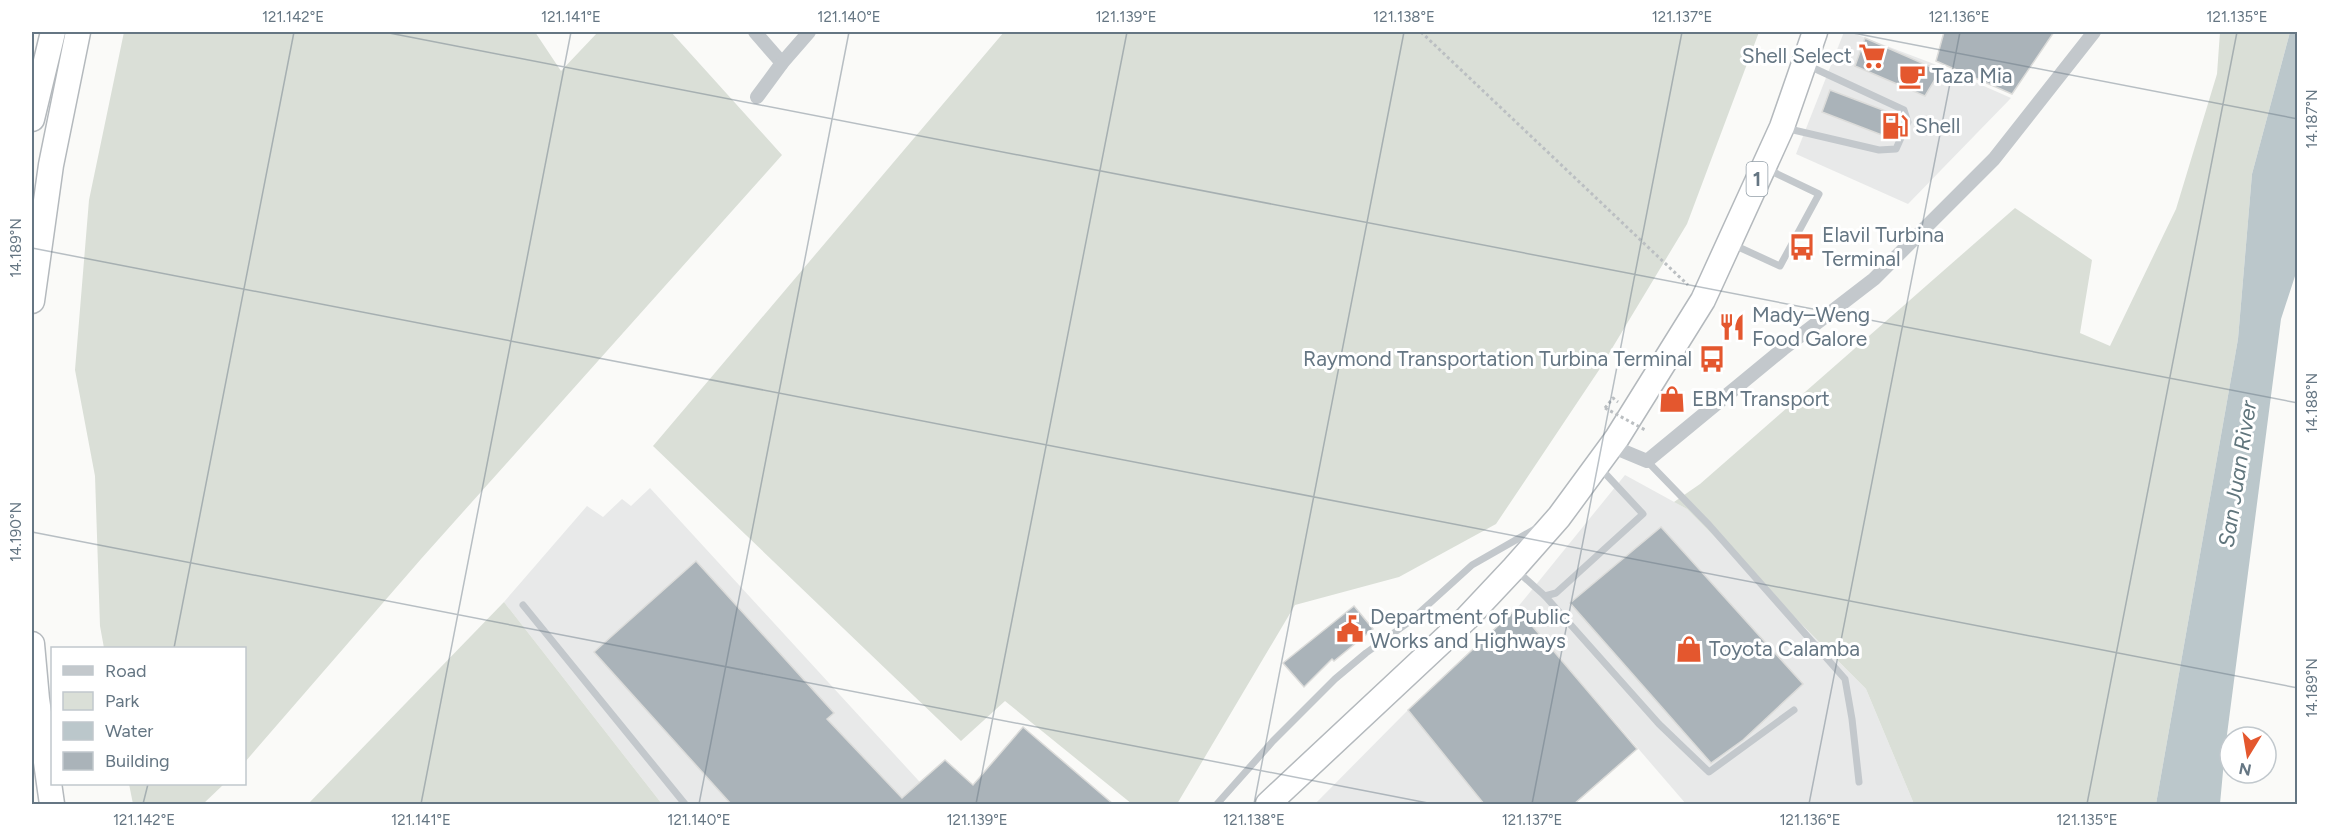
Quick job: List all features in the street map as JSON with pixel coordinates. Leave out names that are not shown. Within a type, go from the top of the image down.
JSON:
[{"type":"highway","points":[[32,119],[53,32]]},
{"type":"highway","points":[[32,302],[51,165],[78,32]]},
{"type":"highway","name":"1","points":[[1268,804],[1467,618],[1559,516],[1604,455],[1704,300],[1782,128],[1815,32]]},
{"type":"highway","points":[[32,644],[38,710],[52,804]]},
{"type":"street","points":[[755,32],[782,63]]},
{"type":"street","points":[[757,97],[809,32]]},
{"type":"street","points":[[1604,455],[1647,461],[1874,279],[1994,159],[2094,32]]},
{"type":"lane","points":[[1782,128],[1879,150],[1896,149],[1908,122],[1904,110],[1805,64]]},
{"type":"lane","points":[[1729,243],[1780,266],[1819,194],[1763,167]]},
{"type":"lane","points":[[1545,596],[1556,593],[1643,514],[1604,455]]},
{"type":"lane","points":[[1647,461],[1709,525],[1845,679],[1859,782]]},
{"type":"lane","points":[[1217,804],[1273,741],[1335,678],[1409,622],[1472,565],[1559,516]]},
{"type":"lane","points":[[1514,568],[1545,596],[1659,724],[1709,772],[1794,710]]},
{"type":"lane","points":[[523,605],[685,804]]},
{"type":"path","points":[[1422,32],[1704,300]]},
{"type":"path","points":[[1612,398],[1605,408],[1647,431]]},
{"type":"shaded area","name":"Shell","points":[[1844,32],[1850,32],[1934,64],[2011,98],[1908,204],[1796,154]]},
{"type":"shaded area","name":"Toyota Calamba","points":[[1625,475],[1687,509],[1866,689],[1914,804],[1686,804],[1517,608]]},
{"type":"shaded area","points":[[650,488],[940,804],[662,804],[504,602],[587,506],[603,517],[622,499],[631,506]]},
{"type":"shaded area","points":[[1408,710],[1484,804],[1315,804]]},
{"type":"green space","points":[[124,32],[535,32],[561,71],[598,32],[671,32],[782,155],[421,559],[246,761],[246,647],[104,647],[100,626],[95,476],[75,370],[89,200]]},
{"type":"green space","points":[[1004,32],[1759,32],[1687,224],[1599,370],[1496,524],[1399,577],[1295,605],[1177,804],[1132,804],[1005,701],[961,741],[653,446]]},
{"type":"green space","points":[[2220,32],[2290,32],[2252,174],[2238,339],[2156,804],[1914,804],[1866,689],[1687,509],[1674,502],[1700,484],[2015,208],[2092,260],[2080,333],[2110,346],[2176,209],[2217,74]]},
{"type":"green space","points":[[504,602],[662,804],[308,804]]},
{"type":"green space","points":[[129,785],[223,785],[203,804],[133,804]]},
{"type":"water","name":"San Juan River","points":[[2290,32],[2298,32],[2297,270],[2281,319],[2228,725],[2218,725],[2218,785],[2222,785],[2220,804],[2156,804],[2238,339],[2252,174]]},
{"type":"building","points":[[1944,32],[2054,32],[2012,94],[1936,61]]},
{"type":"building","points":[[1865,38],[1940,71],[1925,96],[1855,66]]},
{"type":"building","points":[[1830,90],[1896,115],[1887,137],[1822,112]]},
{"type":"building","points":[[1661,527],[1803,684],[1743,740],[1711,763],[1570,603]]},
{"type":"building","points":[[696,561],[834,713],[827,719],[902,798],[945,760],[973,785],[1023,727],[1113,804],[731,804],[594,652]]},
{"type":"building","points":[[1354,606],[1373,629],[1334,661],[1332,659],[1304,687],[1283,663]]},
{"type":"building","points":[[1517,608],[1637,749],[1574,804],[1484,804],[1408,710]]},
{"type":"place","name":"Shell Select","points":[[1872,56]]},
{"type":"place","name":"Taza Mia","points":[[1912,76]]},
{"type":"place","name":"Shell","points":[[1895,126]]},
{"type":"place","name":"Elavil Turbina Terminal","points":[[1802,247]]},
{"type":"place","name":"Mady–Weng Food Galore","points":[[1732,327]]},
{"type":"place","name":"Raymond Transportation Turbina Terminal","points":[[1712,359]]},
{"type":"place","name":"EBM Transport","points":[[1672,399]]},
{"type":"place","name":"Department of Public Works and Highways","points":[[1350,629]]},
{"type":"place","name":"Toyota Calamba","points":[[1689,649]]}]
